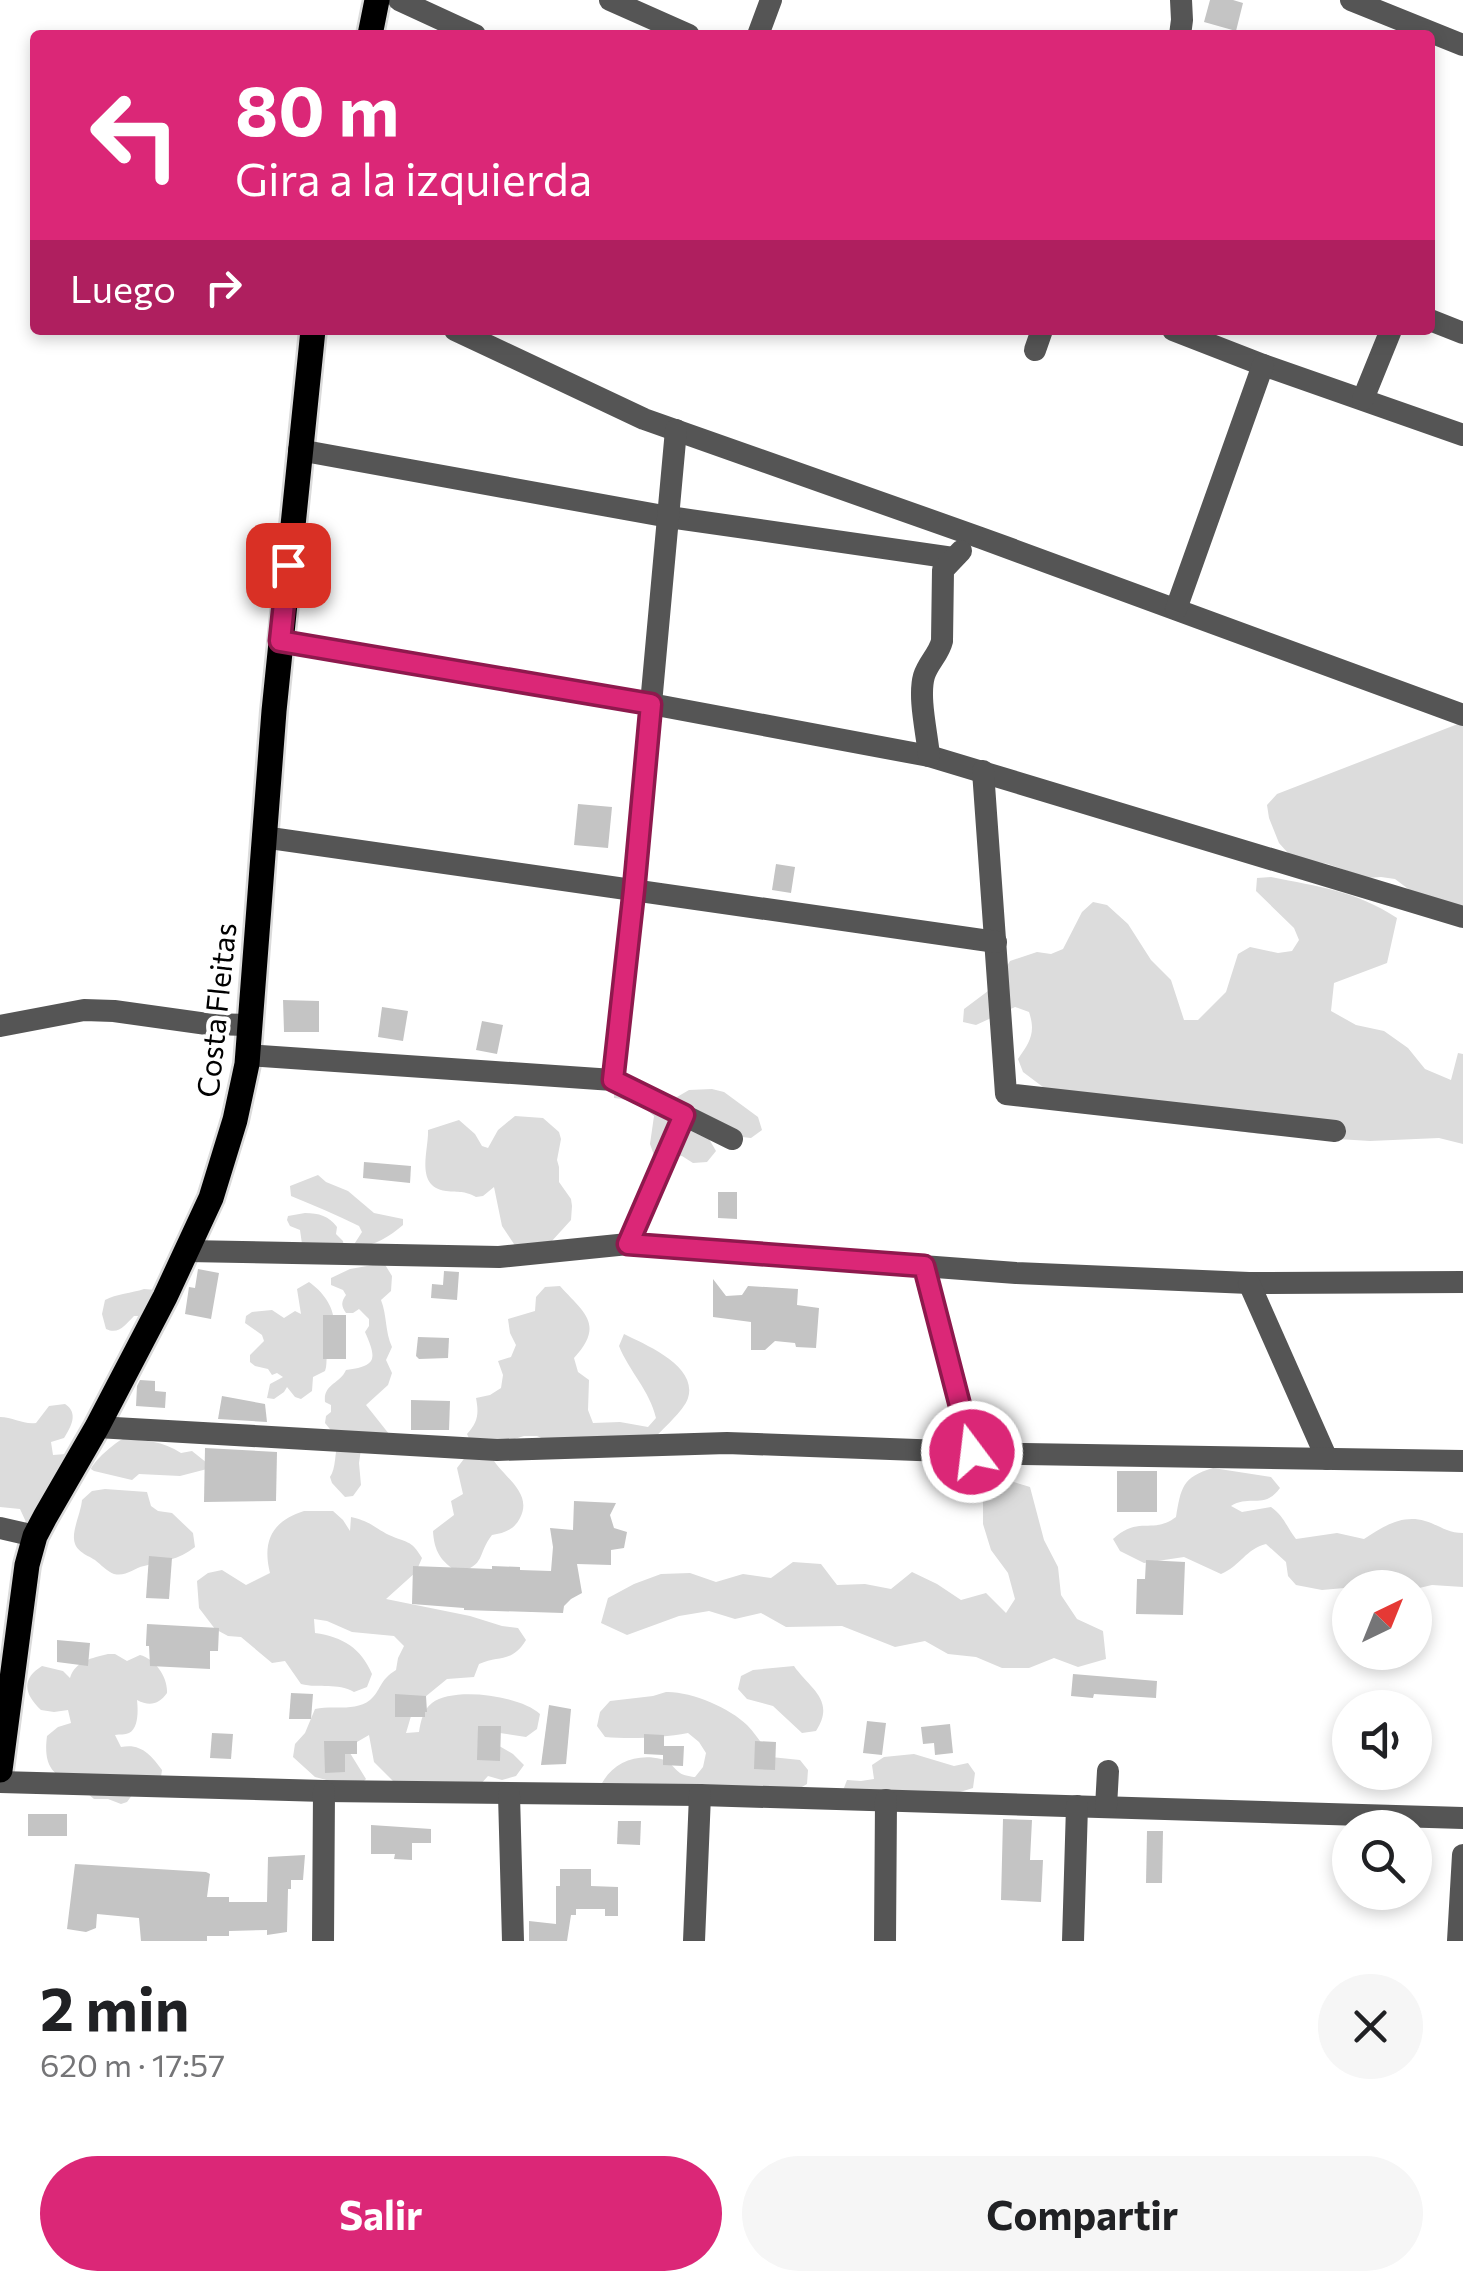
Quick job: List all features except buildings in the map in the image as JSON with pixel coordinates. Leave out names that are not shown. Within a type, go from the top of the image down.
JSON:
[{"type":"main road","points":[[371,30],[378,0]]},
{"type":"main road","name":"Costa Fleitas","points":[[0,1770],[27,1565],[35,1536],[166,1298],[212,1198],[236,1120],[248,1055],[280,641],[312,335]]},
{"type":"street","points":[[399,0],[464,30]]},
{"type":"street","points":[[610,0],[678,30]]},
{"type":"street","points":[[760,30],[771,0]]},
{"type":"street","points":[[1181,0],[1181,30]]},
{"type":"street","points":[[1351,0],[1426,30]]},
{"type":"street","points":[[1435,34],[1463,45]]},
{"type":"street","points":[[1435,322],[1463,333]]},
{"type":"street","points":[[466,335],[644,420],[1463,714]]},
{"type":"street","points":[[1186,335],[1463,435]]},
{"type":"street","points":[[1363,399],[1389,335]]},
{"type":"street","points":[[1176,609],[1263,365]]},
{"type":"street","points":[[613,1080],[676,430]]},
{"type":"street","points":[[300,450],[668,517],[953,558]]},
{"type":"street","points":[[929,756],[922,690],[926,672],[940,651],[944,570],[953,558],[981,538]]},
{"type":"street","points":[[280,641],[929,756],[1463,917]]},
{"type":"street","points":[[983,771],[1006,1094],[1336,1131]]},
{"type":"street","points":[[263,836],[996,942]]},
{"type":"street","points":[[0,1026],[84,1010],[250,1025]]},
{"type":"street","points":[[248,1055],[613,1080],[732,1139]]},
{"type":"street","points":[[628,1244],[684,1115]]},
{"type":"street","points":[[187,1251],[499,1256],[628,1244],[1016,1274],[1249,1283],[1463,1282]]},
{"type":"street","points":[[924,1266],[972,1452]]},
{"type":"street","points":[[1249,1283],[1326,1460]]},
{"type":"street","points":[[97,1426],[497,1450],[728,1443],[972,1452],[1463,1460]]},
{"type":"street","points":[[0,1528],[35,1536]]},
{"type":"street","points":[[1106,1807],[1108,1771]]},
{"type":"street","points":[[0,1782],[324,1792],[700,1795],[1463,1818]]},
{"type":"street","points":[[322,1941],[324,1792]]},
{"type":"street","points":[[509,1794],[513,1941]]},
{"type":"street","points":[[694,1941],[700,1795]]},
{"type":"street","points":[[886,1800],[886,1941]]},
{"type":"street","points":[[1073,1941],[1076,1806]]},
{"type":"street","points":[[1458,1941],[1463,1855]]},
{"type":"shaded area","points":[[1463,722],[1463,913],[1415,894],[1395,879],[1367,878],[1301,859],[1279,843],[1267,805],[1277,794]]},
{"type":"shaded area","points":[[1271,877],[1351,895],[1397,918],[1387,963],[1334,983],[1331,1011],[1356,1025],[1384,1031],[1408,1048],[1425,1069],[1451,1080],[1458,1053],[1463,1054],[1463,1144],[1439,1138],[1370,1141],[1260,1134],[1175,1123],[1055,1096],[1023,1072],[1018,1059],[1031,1037],[1029,1012],[1015,1007],[976,1025],[963,1022],[964,1009],[996,985],[1010,961],[1063,949],[1082,912],[1093,902],[1107,905],[1128,924],[1151,960],[1171,980],[1184,1020],[1198,1020],[1226,992],[1238,954],[1250,947],[1278,953],[1292,951],[1299,940],[1294,928],[1256,891],[1257,878]]},
{"type":"shaded area","points":[[626,1080],[677,1097],[689,1090],[724,1092],[758,1117],[762,1130],[751,1138],[697,1132],[709,1139],[716,1151],[707,1162],[693,1163],[682,1156],[655,1158],[650,1144],[654,1116],[636,1103],[614,1098],[614,1084]]},
{"type":"shaded area","points":[[515,1116],[543,1118],[559,1132],[559,1182],[572,1206],[571,1220],[551,1242],[518,1250],[502,1226],[494,1187],[476,1197],[436,1188],[430,1183],[425,1166],[428,1130],[459,1120],[488,1148],[498,1130]]},
{"type":"shaded area","points":[[318,1175],[348,1191],[374,1213],[403,1219],[403,1225],[380,1241],[353,1246],[362,1232],[359,1226],[291,1196],[290,1186]]},
{"type":"shaded area","points":[[305,1213],[331,1220],[344,1248],[303,1251],[300,1230],[287,1220],[288,1216]]},
{"type":"shaded area","points":[[384,1263],[392,1276],[391,1291],[381,1300],[392,1347],[386,1360],[392,1373],[388,1385],[366,1405],[389,1434],[361,1449],[361,1485],[353,1496],[345,1497],[330,1477],[338,1439],[325,1423],[331,1405],[325,1402],[325,1396],[346,1370],[364,1366],[372,1355],[365,1332],[369,1319],[359,1309],[346,1313],[342,1304],[346,1295],[331,1285],[331,1278],[350,1269]]},
{"type":"shaded area","points":[[309,1282],[332,1311],[334,1327],[325,1371],[313,1377],[312,1391],[301,1399],[287,1387],[274,1399],[267,1398],[270,1384],[283,1377],[250,1362],[250,1355],[264,1341],[245,1323],[246,1316],[272,1310],[284,1318],[295,1311],[301,1314],[297,1289]]},
{"type":"shaded area","points":[[560,1286],[583,1312],[590,1327],[574,1358],[578,1372],[589,1380],[588,1410],[593,1423],[648,1427],[656,1418],[619,1346],[624,1334],[678,1367],[689,1387],[688,1398],[652,1441],[561,1447],[537,1436],[524,1436],[490,1454],[519,1492],[523,1508],[512,1528],[492,1535],[477,1563],[458,1572],[440,1555],[433,1531],[454,1515],[451,1501],[463,1494],[457,1468],[473,1447],[467,1434],[477,1418],[476,1398],[501,1388],[503,1375],[498,1361],[511,1357],[516,1345],[508,1319],[535,1311],[536,1297],[545,1287]]},
{"type":"shaded area","points":[[144,1289],[157,1290],[142,1323],[140,1316],[134,1316],[118,1330],[106,1329],[102,1314],[105,1300]]},
{"type":"shaded area","points":[[65,1404],[72,1412],[71,1425],[64,1438],[51,1442],[53,1455],[66,1454],[72,1458],[32,1524],[26,1522],[20,1509],[0,1507],[0,1417],[36,1423],[49,1406]]},
{"type":"shaded area","points":[[123,1439],[161,1444],[181,1453],[192,1451],[207,1463],[207,1469],[180,1476],[139,1474],[132,1480],[91,1469]]},
{"type":"shaded area","points":[[1213,1468],[1271,1477],[1280,1488],[1274,1495],[1231,1506],[1242,1512],[1271,1507],[1296,1539],[1337,1533],[1364,1539],[1385,1526],[1408,1519],[1463,1533],[1463,1587],[1432,1585],[1432,1570],[1332,1570],[1332,1589],[1296,1585],[1288,1576],[1286,1562],[1266,1544],[1253,1549],[1221,1574],[1184,1557],[1144,1563],[1120,1551],[1113,1539],[1122,1532],[1138,1526],[1160,1525],[1176,1517],[1185,1485],[1195,1475]]},
{"type":"shaded area","points":[[1004,1479],[1030,1487],[1044,1540],[1058,1567],[1061,1595],[1077,1619],[1103,1631],[1106,1659],[1078,1667],[1054,1658],[1029,1668],[1002,1668],[976,1657],[948,1654],[925,1641],[895,1647],[842,1626],[786,1627],[761,1613],[735,1619],[709,1611],[679,1616],[627,1635],[601,1623],[608,1598],[661,1574],[690,1573],[716,1582],[743,1574],[771,1578],[793,1562],[821,1564],[837,1585],[865,1584],[891,1589],[912,1572],[961,1600],[986,1593],[1006,1613],[1015,1599],[1008,1573],[991,1550],[983,1524],[983,1497]]},
{"type":"shaded area","points":[[92,1491],[147,1492],[151,1506],[172,1513],[193,1533],[195,1547],[177,1557],[126,1573],[109,1572],[78,1549],[74,1539],[82,1500]]},
{"type":"shaded area","points":[[304,1511],[333,1511],[350,1531],[351,1517],[358,1519],[415,1548],[422,1558],[416,1572],[386,1599],[518,1628],[526,1640],[516,1652],[479,1664],[474,1677],[447,1679],[414,1706],[406,1733],[419,1732],[426,1709],[442,1698],[471,1694],[518,1702],[540,1714],[537,1729],[526,1737],[500,1733],[489,1740],[524,1765],[516,1776],[502,1780],[488,1776],[479,1786],[393,1781],[374,1762],[369,1735],[357,1742],[350,1753],[366,1779],[357,1788],[315,1777],[293,1757],[295,1744],[305,1733],[315,1709],[350,1707],[370,1700],[396,1670],[404,1646],[394,1636],[352,1632],[314,1619],[315,1633],[350,1645],[372,1674],[367,1687],[354,1692],[341,1687],[301,1684],[285,1661],[272,1663],[241,1637],[215,1629],[199,1608],[197,1581],[208,1573],[222,1570],[246,1585],[270,1573],[267,1551],[272,1534],[284,1520]]},
{"type":"shaded area","points":[[108,1654],[127,1661],[140,1655],[146,1657],[160,1670],[167,1687],[167,1693],[157,1702],[137,1700],[135,1727],[129,1733],[115,1735],[121,1747],[145,1751],[162,1770],[161,1777],[121,1804],[94,1799],[52,1770],[46,1751],[47,1736],[71,1723],[68,1710],[41,1710],[27,1687],[31,1676],[42,1666],[63,1671],[70,1678],[80,1664]]},
{"type":"shaded area","points":[[794,1666],[822,1703],[816,1731],[802,1733],[773,1706],[747,1699],[738,1689],[741,1676],[753,1670]]},
{"type":"shaded area","points":[[666,1692],[698,1698],[731,1713],[750,1729],[771,1757],[800,1760],[808,1770],[807,1784],[795,1791],[601,1785],[618,1766],[634,1759],[664,1760],[681,1774],[694,1777],[703,1767],[706,1753],[688,1733],[605,1737],[597,1726],[600,1712],[610,1701]]},
{"type":"shaded area","points":[[914,1754],[954,1766],[968,1763],[975,1773],[973,1788],[960,1792],[842,1793],[847,1780],[874,1779],[872,1765],[884,1757]]},
{"type":"route","points":[[288,565],[280,641],[651,704],[613,1080],[684,1115],[628,1244],[924,1266],[972,1452]]}]
